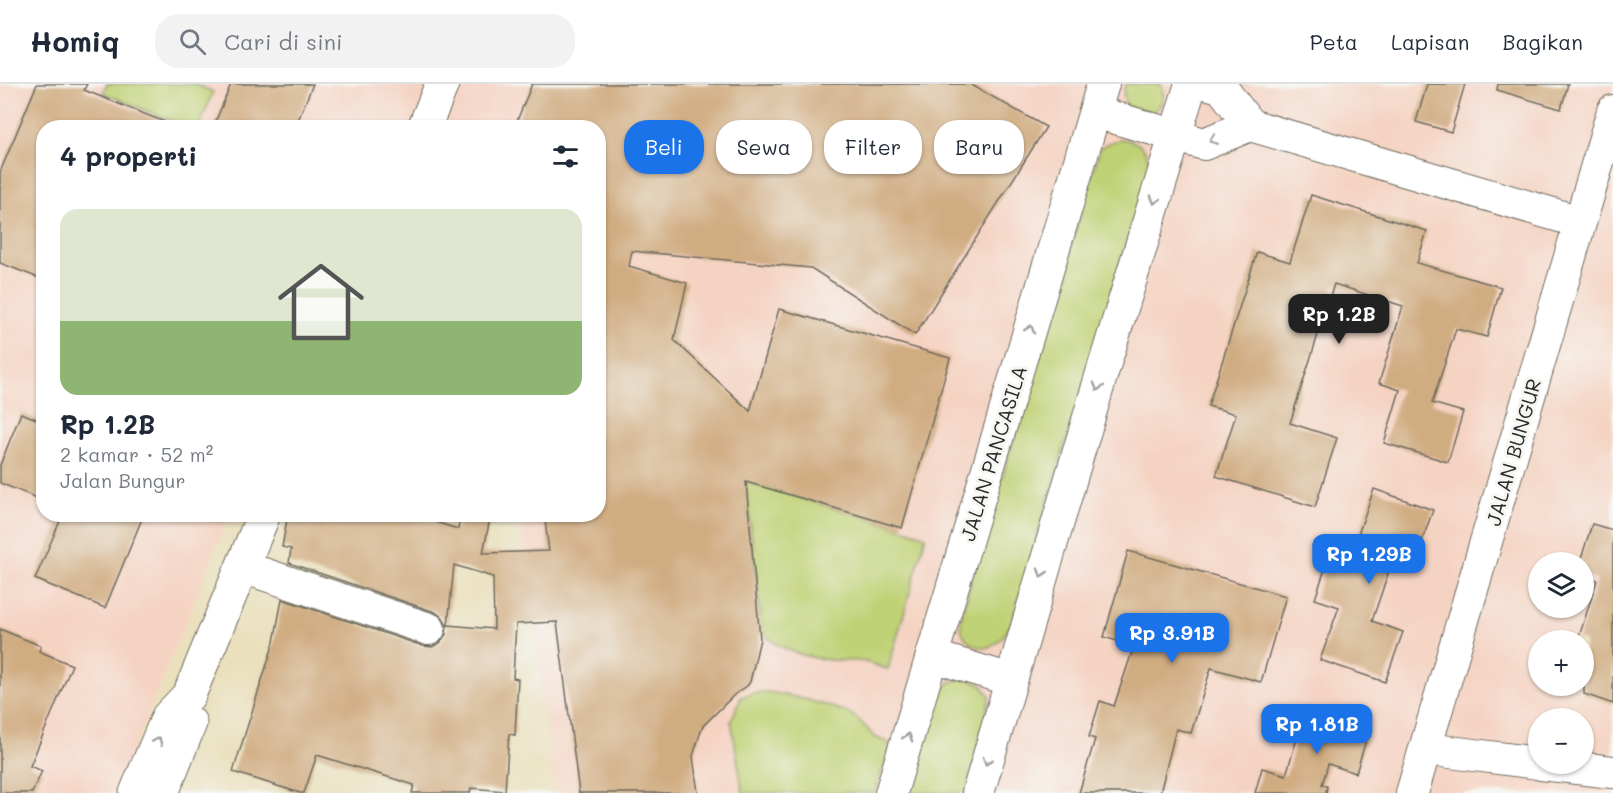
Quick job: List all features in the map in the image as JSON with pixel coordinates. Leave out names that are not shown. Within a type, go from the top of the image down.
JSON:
[{"type":"main road","points":[[427,120],[442,84]]},
{"type":"main road","points":[[136,793],[168,717],[189,694],[261,522]]},
{"type":"main road","points":[[162,793],[190,724],[189,694]]},
{"type":"street","points":[[978,793],[1089,417],[1191,84]]},
{"type":"street","points":[[1209,84],[1221,87],[1250,125],[1580,222]]},
{"type":"street","name":"JALAN PANCASILA","points":[[891,793],[1099,98],[1175,135],[1204,144],[1250,125]]},
{"type":"street","name":"JALAN BUNGUR","points":[[1412,793],[1613,111]]},
{"type":"street","points":[[242,567],[429,629]]},
{"type":"street","points":[[932,656],[1011,680]]},
{"type":"street","points":[[1426,750],[1528,762]]},
{"type":"street","points":[[1594,770],[1613,772]]},
{"type":"shaded area","points":[[0,84],[1613,84],[1613,793],[554,793],[520,522],[606,522],[606,120],[36,120],[36,522],[226,522],[116,793],[0,793]]},
{"type":"green space","points":[[107,84],[195,84],[213,92],[202,120],[170,120],[103,93]]},
{"type":"green space","points":[[1126,84],[1161,84],[1163,97],[1161,104],[1151,113],[1127,106],[1124,95]]},
{"type":"green space","points":[[1121,139],[1132,141],[1144,149],[1150,164],[1010,626],[994,644],[979,647],[971,644],[963,634],[961,622],[963,610],[1100,148]]},
{"type":"green space","points":[[746,482],[926,536],[888,669],[865,662],[831,660],[803,655],[777,644],[762,632]]},
{"type":"green space","points":[[964,678],[981,684],[990,696],[966,793],[909,793],[942,690],[948,683]]},
{"type":"green space","points":[[769,692],[808,700],[847,712],[858,719],[875,737],[891,744],[875,793],[743,793],[731,721],[741,697],[753,693]]},
{"type":"building","points":[[37,84],[87,84],[84,90],[160,120],[36,120],[36,277],[0,263],[0,172]]},
{"type":"building","points":[[231,84],[313,84],[298,120],[216,120]]},
{"type":"building","points":[[532,84],[970,84],[1046,127],[1024,162],[1024,120],[934,120],[934,174],[1016,174],[915,335],[811,268],[632,251],[629,266],[687,283],[674,340],[750,411],[779,309],[950,358],[902,528],[746,482],[760,639],[750,682],[703,726],[693,756],[698,793],[579,793],[557,622],[516,624],[513,678],[518,679],[515,735],[509,734],[505,791],[471,788],[470,793],[412,793],[414,785],[317,755],[304,793],[233,772],[274,642],[282,599],[423,646],[432,647],[440,643],[446,634],[447,626],[443,618],[435,612],[289,563],[291,549],[282,547],[287,522],[435,522],[458,529],[459,522],[489,522],[483,553],[549,551],[545,522],[606,522],[606,120],[517,120]],"holes":[[[454,565],[493,577],[494,629],[448,625]]]},
{"type":"building","points":[[1427,84],[1465,84],[1451,132],[1416,122]]},
{"type":"building","points":[[1498,84],[1568,84],[1561,109],[1497,90]]},
{"type":"building","points":[[1311,195],[1427,231],[1417,263],[1501,287],[1487,337],[1456,329],[1432,403],[1463,412],[1448,462],[1384,443],[1400,390],[1379,383],[1403,306],[1334,284],[1290,423],[1337,438],[1315,507],[1216,476],[1236,414],[1208,406],[1257,252],[1290,262]]},
{"type":"building","points":[[21,413],[36,419],[36,498],[0,483],[0,465]]},
{"type":"building","points":[[1374,489],[1433,510],[1416,558],[1396,550],[1372,621],[1403,632],[1385,682],[1320,660],[1339,607],[1315,599],[1331,551],[1350,557]]},
{"type":"building","points":[[60,522],[141,522],[105,608],[35,579]]},
{"type":"building","points":[[1592,524],[1613,530],[1613,704],[1590,696],[1594,696],[1594,630],[1581,630],[1585,618],[1594,618],[1594,589],[1597,580],[1594,579],[1594,552],[1583,552]]},
{"type":"building","points":[[1128,551],[1286,596],[1261,682],[1211,668],[1191,733],[1176,729],[1160,793],[1079,793],[1095,739],[1089,737],[1100,701],[1114,706],[1134,646],[1104,637]]},
{"type":"building","points":[[0,629],[41,646],[39,651],[72,665],[30,766],[42,771],[32,793],[0,793]]},
{"type":"building","points":[[1306,708],[1370,727],[1356,773],[1328,764],[1322,785],[1327,786],[1326,793],[1255,793],[1262,768],[1286,775]]}]
